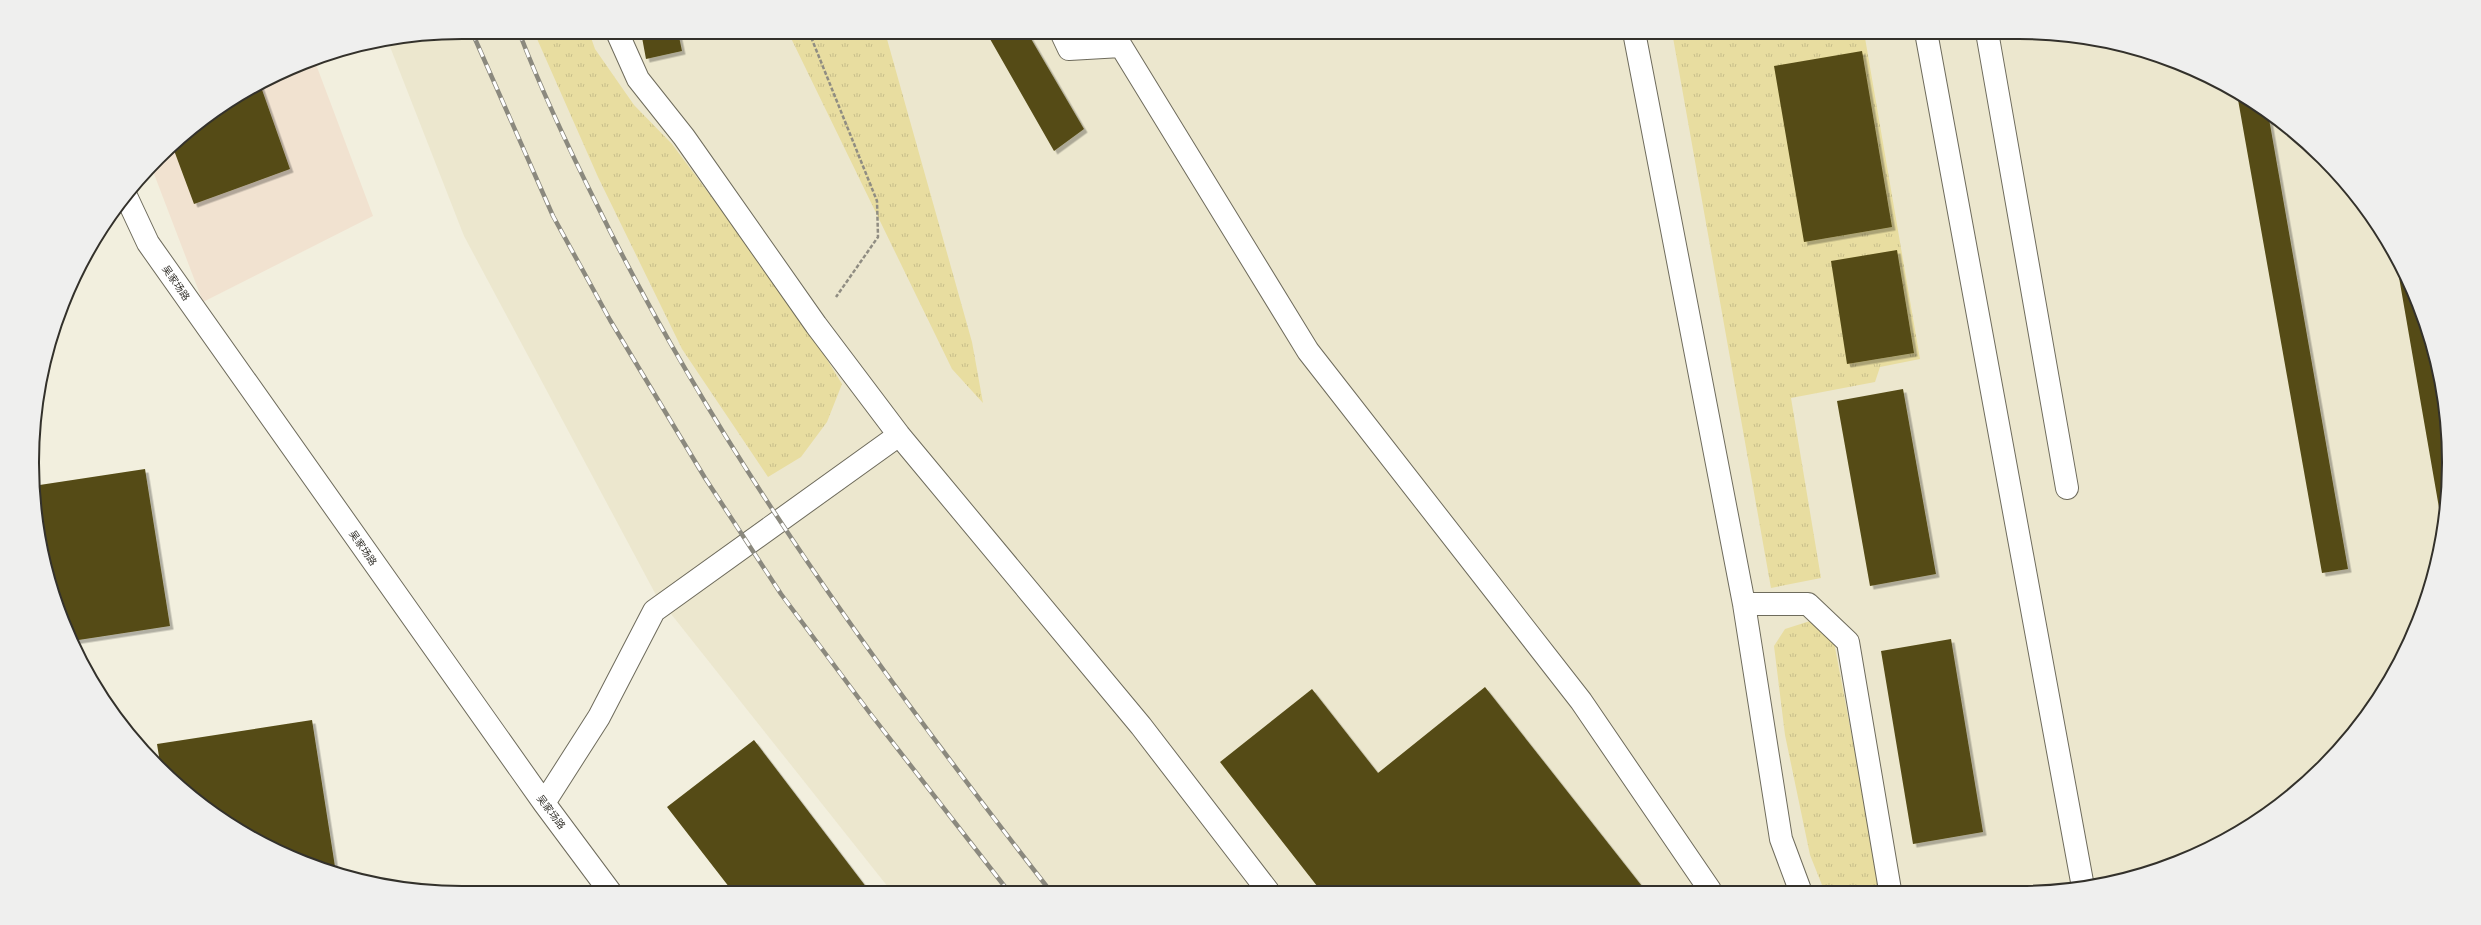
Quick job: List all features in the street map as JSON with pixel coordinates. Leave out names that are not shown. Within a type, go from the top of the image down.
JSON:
[{"type":"street","points":[[619,39],[638,79],[684,137],[816,325],[899,435],[1141,726],[1264,886]]},
{"type":"street","points":[[1065,39],[1069,49],[1121,46],[1308,351],[1581,701],[1707,886]]},
{"type":"street","points":[[1635,39],[1744,604],[1781,839],[1798,886]]},
{"type":"street","points":[[1927,39],[2082,881]]},
{"type":"street","points":[[1988,39],[2068,488]]},
{"type":"street","name":"吴家场路","points":[[129,202],[148,243],[602,886]]},
{"type":"street","points":[[544,803],[599,717],[654,611],[899,435]]},
{"type":"street","points":[[1744,604],[1808,604],[1848,642],[1889,886]]},
{"type":"path","points":[[812,39],[877,201],[878,237],[816,325]]},
{"type":"shaded area","points":[[462,39],[2018,39],[2046,40],[2101,47],[2155,61],[2181,71],[2254,110],[2298,144],[2318,163],[2337,183],[2371,227],[2410,300],[2420,326],[2434,380],[2441,435],[2442,462],[2441,490],[2434,545],[2420,599],[2398,650],[2371,698],[2337,742],[2318,762],[2298,781],[2254,815],[2206,842],[2155,864],[2101,878],[2046,885],[2018,886],[887,886],[656,595],[464,236],[390,46],[435,40]]},
{"type":"shaded area","points":[[316,65],[373,216],[203,302],[154,173],[183,144],[227,110],[275,83]]},
{"type":"green space","points":[[537,39],[591,39],[595,49],[634,105],[672,144],[801,317],[842,384],[827,422],[801,457],[768,477],[682,349],[598,177]]},
{"type":"green space","points":[[791,39],[887,39],[972,342],[983,403],[952,369]]},
{"type":"green space","points":[[1673,39],[1865,39],[1920,359],[1880,367],[1875,382],[1791,398],[1821,578],[1771,588]]},
{"type":"green space","points":[[1810,621],[1834,642],[1880,886],[1822,886],[1810,855],[1785,735],[1774,646],[1785,629]]},
{"type":"building","points":[[642,39],[679,39],[682,51],[646,59]]},
{"type":"building","points":[[990,39],[1031,39],[1084,129],[1054,151]]},
{"type":"building","points":[[1862,51],[1892,227],[1804,242],[1774,66]]},
{"type":"building","points":[[262,90],[290,169],[194,204],[175,152],[227,110]]},
{"type":"building","points":[[2238,101],[2254,110],[2270,122],[2348,569],[2322,573]]},
{"type":"building","points":[[1897,250],[1914,353],[1847,364],[1831,261]]},
{"type":"building","points":[[2399,277],[2420,326],[2434,380],[2441,435],[2442,462],[2439,508]]},
{"type":"building","points":[[1903,389],[1936,574],[1870,586],[1837,401]]},
{"type":"building","points":[[145,469],[170,626],[78,640],[61,599],[53,572],[47,545],[40,485]]},
{"type":"building","points":[[1951,639],[1983,832],[1913,844],[1881,651]]},
{"type":"building","points":[[1485,687],[1642,886],[1317,886],[1220,762],[1312,689],[1378,773]]},
{"type":"building","points":[[312,720],[335,867],[300,854],[227,815],[183,781],[163,762],[159,758],[157,744]]},
{"type":"building","points":[[754,740],[865,886],[728,886],[667,807]]},
{"type":"railway","points":[[475,39],[553,216],[610,320],[705,478],[781,594],[869,712],[1004,886]]},
{"type":"railway","points":[[522,39],[537,77],[599,209],[646,300],[697,389],[807,562],[866,646],[988,811],[1046,886]]}]
